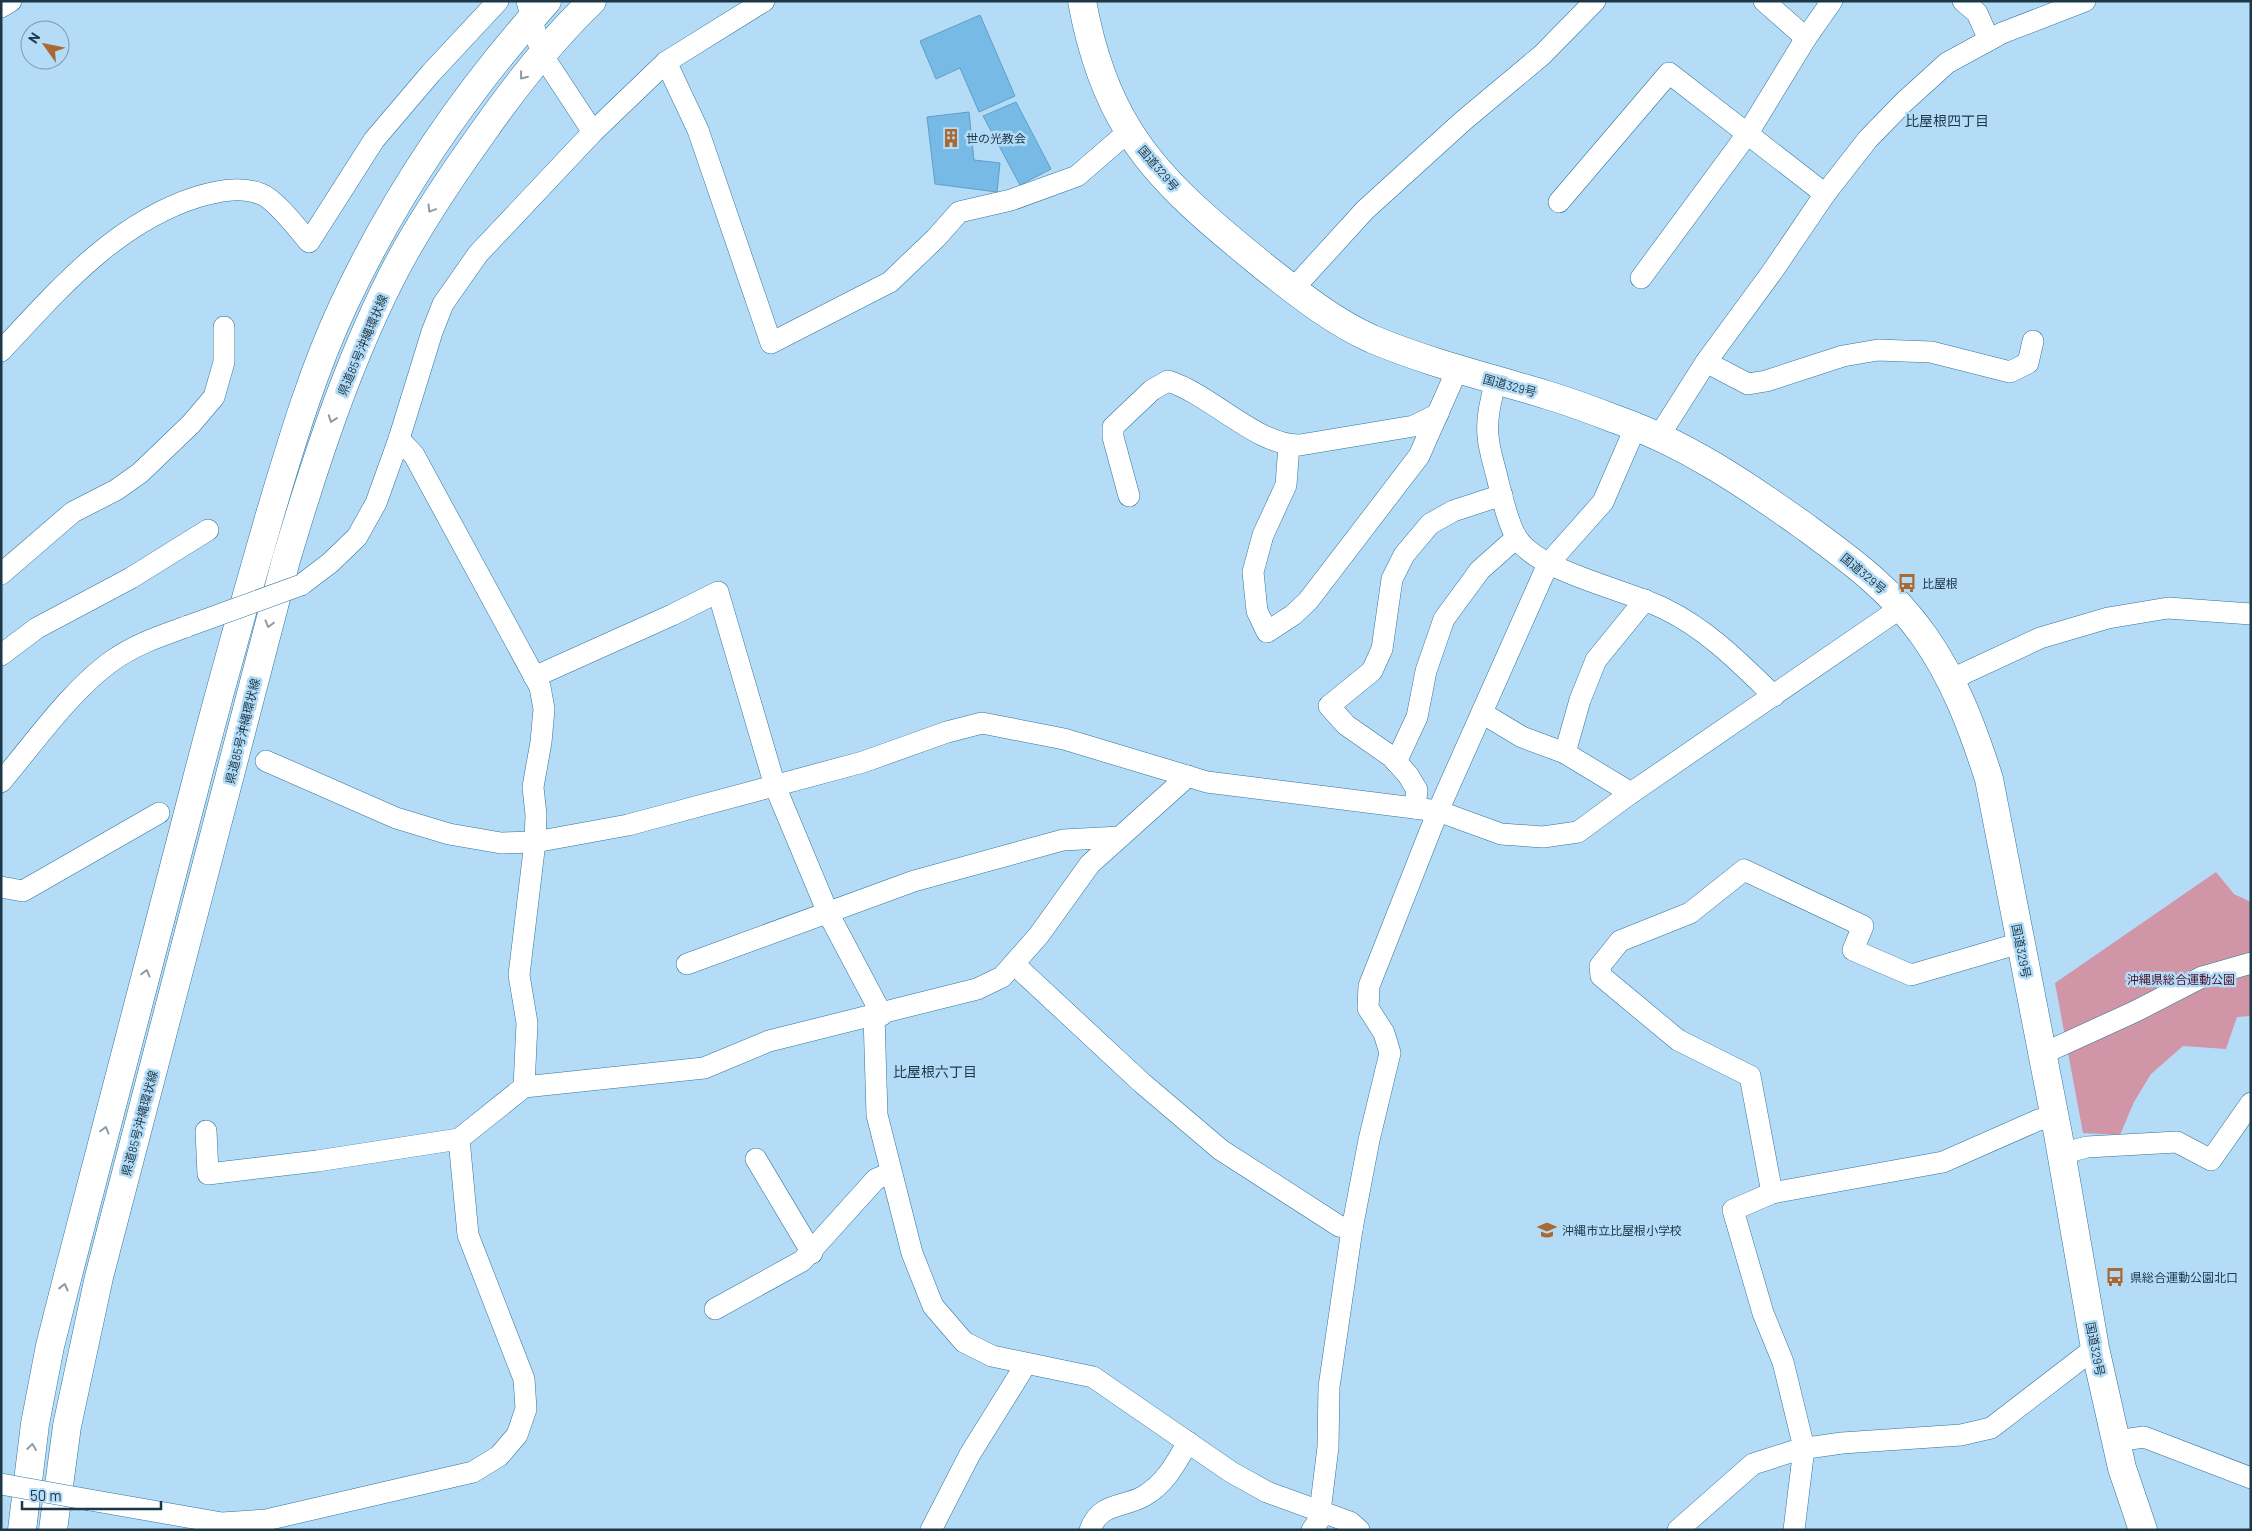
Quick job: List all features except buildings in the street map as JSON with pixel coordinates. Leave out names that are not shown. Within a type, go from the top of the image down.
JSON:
[{"type":"main road","name":"県道85号沖縄環状線","points":[[53,1530],[68,1426],[99,1277],[286,560],[312,472],[350,368],[392,276],[447,182],[541,53],[592,1]]},
{"type":"main road","name":"国道329号","points":[[1082,1],[1102,74],[1129,131],[1154,165],[1195,208],[1293,289],[1329,315],[1371,338],[1457,370],[1548,395],[1648,431],[1712,464],[1757,492],[1874,579],[1902,607],[1923,634],[1952,679],[1979,746],[1989,779],[2054,1116],[2095,1348],[2122,1468],[2142,1530]]},
{"type":"main road","points":[[22,1530],[35,1424],[50,1346],[68,1271],[224,675],[293,438],[324,350],[344,304],[393,210],[422,162],[535,7]]},
{"type":"street","points":[[1,7],[12,1]]},
{"type":"street","points":[[1,351],[65,283],[121,235],[172,205],[211,193],[242,190],[262,194],[309,242],[374,140],[431,73],[498,1]]},
{"type":"street","points":[[1,782],[78,691],[109,663],[146,641],[302,585],[330,563],[357,537],[376,503],[443,304],[459,278],[478,254],[593,132],[666,62],[764,1]]},
{"type":"street","points":[[1293,289],[1365,210],[1463,121],[1542,55],[1595,1]]},
{"type":"street","points":[[1764,1],[1806,38]]},
{"type":"street","points":[[1641,278],[1748,133],[1806,38],[1832,1]]},
{"type":"street","points":[[1964,1],[1978,13],[1988,40]]},
{"type":"street","points":[[1316,1520],[1328,1447],[1330,1387],[1352,1229],[1369,1140],[1390,1053],[1384,1033],[1368,1008],[1369,986],[1438,811],[1548,564],[1603,502],[1648,431],[1706,362],[1772,272],[1824,194],[1868,139],[1904,102],[1947,63],[2002,33],[2085,1]]},
{"type":"street","points":[[535,7],[541,53],[593,132]]},
{"type":"street","points":[[666,62],[698,130],[772,343],[890,282],[960,212],[1011,200],[1077,176],[1129,131]]},
{"type":"street","points":[[1559,202],[1670,74],[1824,194]]},
{"type":"street","points":[[1,574],[73,512],[116,490],[140,473],[191,424],[214,397],[224,362],[224,327]]},
{"type":"street","points":[[1706,362],[1748,384],[1766,381],[1842,356],[1878,350],[1931,352],[2010,372],[2028,363],[2033,340]]},
{"type":"street","points":[[1289,445],[1286,485],[1263,535],[1253,572],[1257,611],[1267,632],[1292,615],[1308,601],[1419,456],[1457,370]]},
{"type":"street","points":[[1129,496],[1113,437],[1113,427],[1152,390],[1168,381],[1181,385],[1272,441],[1289,445],[1300,445],[1414,426],[1438,414]]},
{"type":"street","points":[[1496,381],[1490,400],[1487,436],[1502,495],[1516,538],[1529,552],[1548,564],[1665,608],[1701,629],[1728,651],[1774,696]]},
{"type":"street","points":[[399,439],[414,455],[540,687],[544,709],[541,742],[533,787],[536,815],[535,842],[519,975],[527,1023],[524,1087]]},
{"type":"street","points":[[1415,808],[1417,790],[1408,775],[1396,762],[1346,725],[1329,706],[1372,671],[1382,649],[1392,579],[1404,554],[1430,524],[1453,511],[1502,495]]},
{"type":"street","points":[[1,655],[37,628],[131,578],[208,530]]},
{"type":"street","points":[[1396,762],[1417,717],[1426,671],[1444,619],[1480,570],[1516,538]]},
{"type":"street","points":[[534,677],[672,615],[718,592],[776,786],[828,913],[878,1016],[876,1115],[912,1253],[933,1306],[964,1342],[992,1356],[1093,1377],[1231,1472],[1316,1520],[1350,1522],[1359,1530]]},
{"type":"street","points":[[1565,753],[1580,700],[1596,660],[1645,600]]},
{"type":"street","points":[[266,761],[396,818],[457,835],[501,843],[535,842],[628,826],[863,762],[947,732],[982,723],[1064,739],[1207,782],[1438,811],[1501,834],[1543,836],[1578,832],[1631,792],[1902,607]]},
{"type":"street","points":[[1952,679],[2040,638],[2108,618],[2168,608],[2251,614]]},
{"type":"street","points":[[1482,712],[1522,737],[1565,753],[1631,792]]},
{"type":"street","points":[[206,1131],[208,1174],[317,1161],[459,1139],[524,1087],[704,1068],[769,1041],[878,1016],[977,990],[1002,977],[1039,935],[1090,864],[1188,776]]},
{"type":"street","points":[[1,887],[23,891],[159,813]]},
{"type":"street","points":[[687,964],[914,881],[1063,840],[1120,837]]},
{"type":"street","points":[[1772,1193],[1750,1076],[1678,1040],[1601,976],[1600,966],[1620,941],[1690,913],[1744,870],[1864,926],[1853,950],[1910,976],[2020,943]]},
{"type":"street","points":[[2042,1054],[2134,1012],[2202,977],[2251,963]]},
{"type":"street","points":[[1014,964],[1142,1083],[1221,1150],[1339,1226],[1352,1229]]},
{"type":"street","points":[[2061,1154],[2087,1147],[2177,1142],[2210,1160],[2251,1102]]},
{"type":"street","points":[[1794,1530],[1804,1448],[1782,1362],[1763,1313],[1733,1210],[1772,1193],[1943,1162],[2036,1121],[2054,1116]]},
{"type":"street","points":[[1,1484],[222,1523],[266,1520],[473,1472],[499,1456],[517,1435],[526,1409],[524,1379],[468,1235],[459,1139]]},
{"type":"street","points":[[756,1159],[812,1253]]},
{"type":"street","points":[[715,1309],[802,1261],[812,1253],[876,1179],[891,1172]]},
{"type":"street","points":[[1678,1530],[1753,1464],[1804,1448],[1961,1435],[1991,1428],[2095,1348]]},
{"type":"street","points":[[931,1530],[970,1454],[1026,1364]]},
{"type":"street","points":[[2116,1441],[2144,1436],[2251,1478]]},
{"type":"street","points":[[1090,1530],[1092,1523],[1102,1511],[1144,1496],[1170,1475],[1188,1442]]},
{"type":"green space","name":"沖縄県総合運動公園","points":[[2216,872],[2234,894],[2251,902],[2251,1016],[2237,1017],[2226,1049],[2183,1046],[2151,1074],[2134,1102],[2120,1135],[2083,1133],[2055,983]]},
{"type":"place","name":"世の光教会","points":[[951,138]]},
{"type":"place","name":"比屋根","points":[[1907,583]]},
{"type":"place","name":"沖縄市立比屋根小学校","points":[[1547,1230]]},
{"type":"place","name":"県総合運動公園北口","points":[[2115,1277]]},
{"type":"district","name":"比屋根四丁目","points":[[1947,120]]},
{"type":"district","name":"比屋根六丁目","points":[[935,1071]]}]
